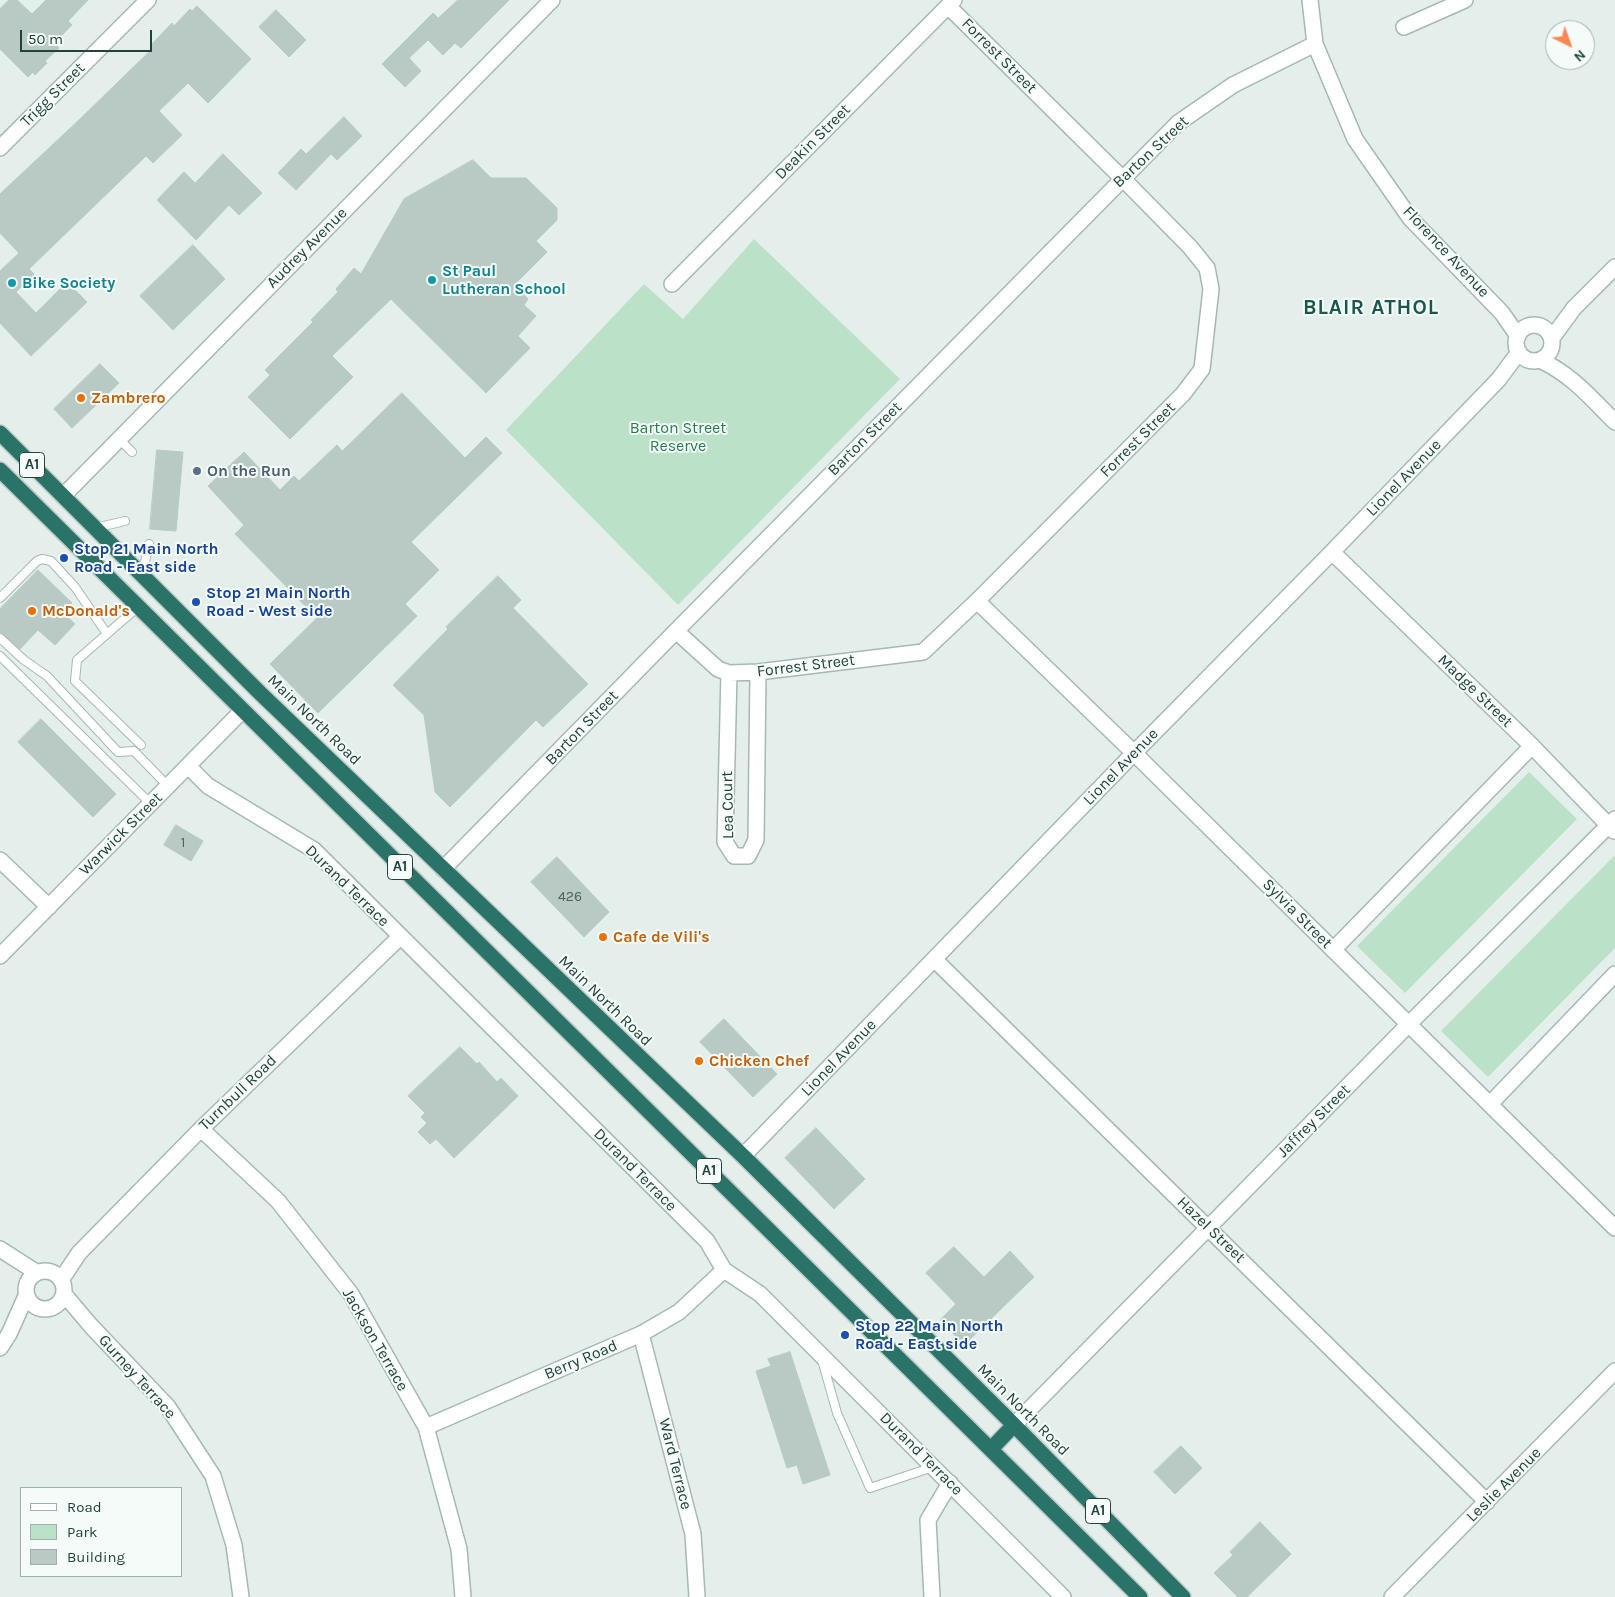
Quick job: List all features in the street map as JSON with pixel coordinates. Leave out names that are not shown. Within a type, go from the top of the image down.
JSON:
[{"type":"highway","name":"Main North Road","points":[[0,433],[260,693],[743,1156],[1014,1425],[1183,1597]]},
{"type":"highway","name":"A1","points":[[0,470],[1140,1597]]},
{"type":"highway","points":[[45,516],[63,496]]},
{"type":"highway","points":[[242,711],[260,693]]},
{"type":"highway","points":[[991,1449],[1014,1425]]},
{"type":"street","name":"Trigg Street","points":[[0,148],[148,0]]},
{"type":"street","name":"Audrey Avenue","points":[[63,496],[552,0]]},
{"type":"street","name":"Florence Avenue","points":[[1310,0],[1316,44],[1355,139],[1410,218],[1502,313],[1518,336]]},
{"type":"street","points":[[1404,27],[1465,0]]},
{"type":"street","name":"Forrest Street","points":[[729,673],[758,672],[923,652],[978,601],[1183,394],[1202,370],[1211,289],[1207,268],[1190,248],[951,3]]},
{"type":"street","name":"Deakin Street","points":[[672,284],[951,3]]},
{"type":"street","name":"Barton Street","points":[[443,869],[1178,123],[1233,85],[1316,44]]},
{"type":"street","points":[[1544,335],[1615,267]]},
{"type":"street","name":"Florence Avenue","points":[[1502,313],[1544,335]]},
{"type":"street","points":[[1573,380],[1544,335],[1525,328],[1518,336],[1518,352],[1522,356],[1556,368],[1573,380],[1615,422]]},
{"type":"street","points":[[1536,360],[1549,353],[1544,335]]},
{"type":"street","name":"Lionel Avenue","points":[[743,1156],[1332,552],[1499,378],[1518,352]]},
{"type":"street","name":"Lionel Avenue","points":[[1499,378],[1536,360]]},
{"type":"street","name":"Madge Street","points":[[1332,552],[1613,826]]},
{"type":"street","name":"Sylvia Street","points":[[978,601],[1615,1228]]},
{"type":"street","points":[[676,631],[718,669],[729,673]]},
{"type":"street","name":"Lea Court","points":[[729,673],[725,842],[734,856],[748,856],[756,840],[758,672]]},
{"type":"street","name":"Warwick Street","points":[[0,956],[242,711]]},
{"type":"street","points":[[1333,950],[1532,746]]},
{"type":"street","name":"Durand Terrace","points":[[188,766],[208,786],[314,850],[707,1241],[724,1270],[760,1294],[1063,1597]]},
{"type":"street","name":"Jaffrey Street","points":[[1014,1425],[1409,1024],[1613,826]]},
{"type":"street","points":[[0,860],[49,907]]},
{"type":"street","name":"Turnbull Road","points":[[0,1348],[44,1289],[79,1253],[201,1129],[400,937]]},
{"type":"street","name":"Hazel Street","points":[[934,959],[1487,1502]]},
{"type":"street","points":[[1490,1104],[1615,974]]},
{"type":"street","name":"Jackson Terrace","points":[[201,1129],[278,1202],[351,1294],[426,1427],[460,1549],[463,1597]]},
{"type":"street","name":"Gurney Terrace","points":[[4,1252],[44,1289],[90,1326],[168,1407],[213,1476],[234,1545],[241,1597]]},
{"type":"street","name":"Berry Road","points":[[426,1427],[641,1334],[679,1312],[724,1270]]},
{"type":"street","name":"Ward Terrace","points":[[641,1334],[693,1534],[697,1597]]},
{"type":"street","name":"Leslie Avenue","points":[[1392,1597],[1615,1371]]},
{"type":"street","points":[[932,1597],[928,1520],[950,1483]]},
{"type":"lane","points":[[119,439],[132,452]]},
{"type":"lane","points":[[95,528],[125,521]]},
{"type":"lane","points":[[142,575],[149,544]]},
{"type":"lane","points":[[0,598],[37,561],[42,559],[51,561],[75,587],[107,634]]},
{"type":"lane","points":[[138,607],[77,660],[75,681],[141,744]]},
{"type":"lane","points":[[0,638],[24,660],[47,676],[118,752],[134,752],[168,786]]},
{"type":"lane","points":[[0,656],[151,804]]},
{"type":"lane","points":[[820,1353],[837,1413],[870,1488],[934,1467]]},
{"type":"green space","name":"Barton Street Reserve","points":[[754,239],[900,379],[678,605],[506,430],[644,284],[683,319]]},
{"type":"green space","points":[[1529,772],[1577,819],[1405,993],[1357,946]]},
{"type":"green space","points":[[1614,856],[1615,948],[1488,1077],[1441,1031]]},
{"type":"building","points":[[9,0],[17,0],[32,14],[46,0],[88,0],[68,21],[72,25],[54,43],[59,48],[45,61],[47,63],[35,75],[33,72],[28,77],[0,49],[0,9]]},
{"type":"building","points":[[458,0],[509,0],[461,48],[455,43],[443,55],[428,40],[409,58],[421,71],[405,87],[382,64],[433,13],[438,18]]},
{"type":"building","points":[[197,6],[251,59],[208,103],[188,83],[159,111],[182,135],[153,163],[146,156],[29,269],[34,274],[16,292],[36,313],[67,282],[87,302],[31,356],[0,323],[0,271],[19,253],[0,233],[0,194],[153,48],[150,46],[172,23],[174,26],[190,9],[192,11]]},
{"type":"building","points":[[276,10],[306,40],[289,57],[259,27]]},
{"type":"building","points":[[344,117],[362,136],[337,160],[331,154],[296,190],[278,173],[301,149],[306,154]]},
{"type":"building","points":[[223,154],[262,193],[239,215],[229,205],[196,240],[157,200],[184,172],[195,183]]},
{"type":"building","name":"St Paul Lutheran School","points":[[473,160],[491,178],[526,178],[557,208],[557,220],[536,241],[547,252],[514,285],[528,299],[524,305],[536,316],[518,336],[530,348],[486,393],[391,299],[332,356],[353,377],[290,439],[248,397],[270,375],[265,370],[313,322],[311,320],[338,292],[336,289],[354,268],[361,274],[404,199]]},
{"type":"building","points":[[193,245],[225,279],[173,330],[140,296]]},
{"type":"building","points":[[100,364],[119,383],[72,428],[54,409]]},
{"type":"building","points":[[402,393],[465,458],[486,437],[502,453],[411,542],[439,570],[405,604],[417,616],[318,713],[270,664],[317,618],[235,534],[244,525],[208,486],[244,452],[280,490],[294,476],[299,481],[337,445],[342,451]]},
{"type":"building","points":[[157,450],[183,452],[176,531],[150,529]]},
{"type":"building","name":"McDonald's","points":[[38,570],[72,603],[63,613],[75,624],[55,645],[38,630],[20,649],[0,632],[0,609]]},
{"type":"building","points":[[498,576],[521,600],[513,608],[588,684],[543,727],[536,720],[450,807],[435,792],[424,715],[393,685],[448,629],[446,627]]},
{"type":"building","points":[[41,719],[116,794],[93,817],[18,742]]},
{"type":"building","points":[[176,825],[203,841],[191,861],[164,845]]},
{"type":"building","points":[[557,857],[609,912],[584,937],[531,882]]},
{"type":"building","points":[[724,1019],[777,1074],[753,1097],[700,1042]]},
{"type":"building","points":[[460,1047],[477,1064],[479,1062],[497,1082],[501,1078],[518,1096],[454,1158],[436,1139],[430,1144],[418,1132],[427,1123],[421,1117],[425,1113],[408,1096]]},
{"type":"building","points":[[816,1128],[865,1179],[834,1209],[785,1158]]},
{"type":"building","points":[[954,1247],[984,1277],[1010,1251],[1034,1277],[964,1345],[940,1320],[956,1304],[926,1273]]},
{"type":"building","points":[[790,1352],[830,1475],[803,1484],[797,1465],[787,1468],[756,1371],[771,1366],[768,1359]]},
{"type":"building","points":[[1181,1446],[1202,1468],[1175,1494],[1154,1472]]},
{"type":"building","points":[[1260,1522],[1291,1554],[1247,1597],[1238,1597],[1214,1573],[1233,1555],[1230,1552]]},
{"type":"place","name":"St Paul Lutheran School","points":[[432,280]]},
{"type":"place","name":"Bike Society","points":[[12,283]]},
{"type":"place","name":"Zambrero","points":[[81,398]]},
{"type":"place","name":"On the Run","points":[[197,471]]},
{"type":"place","name":"Stop 21 Main North Road - East side","points":[[64,558]]},
{"type":"place","name":"Stop 21 Main North Road - West side","points":[[196,602]]},
{"type":"place","name":"McDonald's","points":[[32,611]]},
{"type":"place","name":"Cafe de Vili's","points":[[603,937]]},
{"type":"place","name":"Chicken Chef","points":[[699,1061]]},
{"type":"place","name":"Stop 22 Main North Road - East side","points":[[845,1335]]},
{"type":"district","name":"BLAIR ATHOL","points":[[1371,308]]}]
